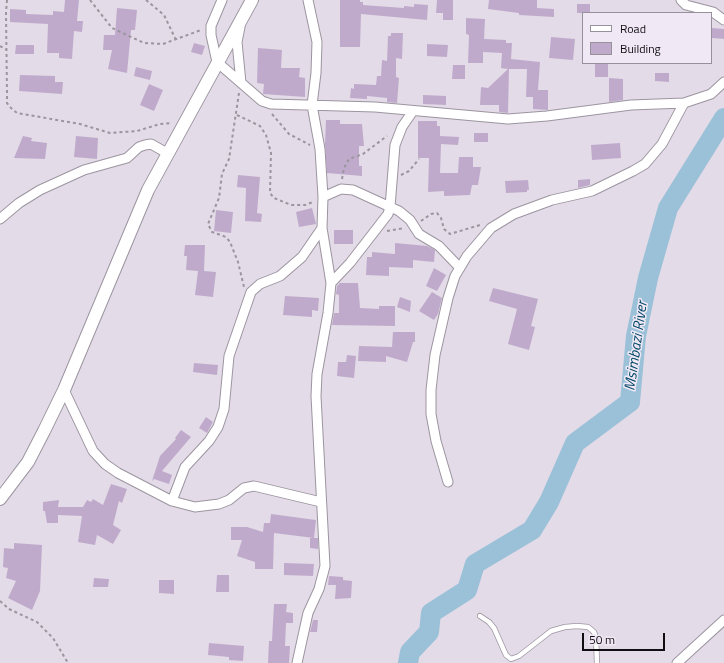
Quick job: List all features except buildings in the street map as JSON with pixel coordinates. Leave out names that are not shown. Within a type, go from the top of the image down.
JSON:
[{"type":"street","points":[[222,0],[211,26],[212,45],[218,62],[241,84],[262,101],[277,105],[375,107],[508,119],[546,116],[631,105],[684,103],[711,94],[724,82]]},
{"type":"street","points":[[0,499],[28,462],[64,390],[148,190],[184,121],[252,0]]},
{"type":"street","points":[[241,84],[237,42],[239,29],[256,0]]},
{"type":"street","points":[[297,663],[308,613],[319,589],[325,566],[326,547],[321,502],[321,463],[316,396],[317,374],[328,314],[331,283],[322,228],[323,197],[320,149],[312,105],[317,57],[316,42],[308,0]]},
{"type":"street","points":[[681,0],[686,5],[713,12],[724,20]]},
{"type":"street","points":[[448,482],[436,441],[432,414],[431,390],[440,330],[455,276],[491,228],[514,214],[552,200],[592,191],[645,164],[662,144],[684,103]]},
{"type":"street","points":[[331,283],[342,273],[384,220],[390,207],[396,146],[402,127],[413,111]]},
{"type":"street","points":[[0,219],[19,203],[40,190],[84,170],[127,158],[139,147],[151,144],[167,153]]},
{"type":"street","points":[[323,197],[341,189],[352,190],[406,215],[419,234],[439,246],[460,268]]},
{"type":"street","points":[[172,501],[185,467],[209,441],[218,427],[224,409],[229,356],[251,292],[254,288],[280,276],[302,257],[322,228]]},
{"type":"street","points":[[64,390],[93,451],[105,464],[118,473],[172,501],[195,506],[219,504],[229,500],[244,488],[254,486],[321,502]]},
{"type":"street","points":[[677,663],[724,620]]},
{"type":"lane","points":[[480,616],[494,628],[506,655],[511,659],[519,656],[551,631],[565,626],[588,627],[594,632],[596,638],[597,663]]},
{"type":"path","points":[[7,0],[7,102],[17,113],[80,124],[110,133],[124,133],[160,124],[184,121]]},
{"type":"path","points":[[90,0],[112,28],[133,39],[153,44],[176,40],[211,26]]},
{"type":"path","points":[[146,0],[164,15],[176,40]]},
{"type":"path","points":[[0,46],[7,50]]},
{"type":"path","points":[[241,84],[229,159],[222,174],[219,198],[208,224],[212,232],[226,238],[230,242],[238,262],[247,304]]},
{"type":"path","points":[[262,101],[288,134],[320,149]]},
{"type":"path","points":[[237,115],[260,126],[266,134],[271,153],[270,193],[274,198],[291,205],[305,205],[323,197]]},
{"type":"path","points":[[341,189],[344,168],[349,159],[363,154],[402,127]]},
{"type":"path","points":[[392,177],[405,174],[419,159]]},
{"type":"path","points":[[374,232],[398,230],[413,225],[431,214],[437,213],[442,218],[444,229],[450,234],[455,234],[474,226],[491,228]]},
{"type":"path","points":[[0,601],[9,609],[37,622],[53,638],[68,663]]},
{"type":"waterway","name":"Msimbazi River","points":[[408,663],[410,652],[429,632],[431,613],[467,590],[475,564],[532,530],[549,502],[575,443],[630,402],[636,336],[648,278],[668,208],[724,118]]}]
